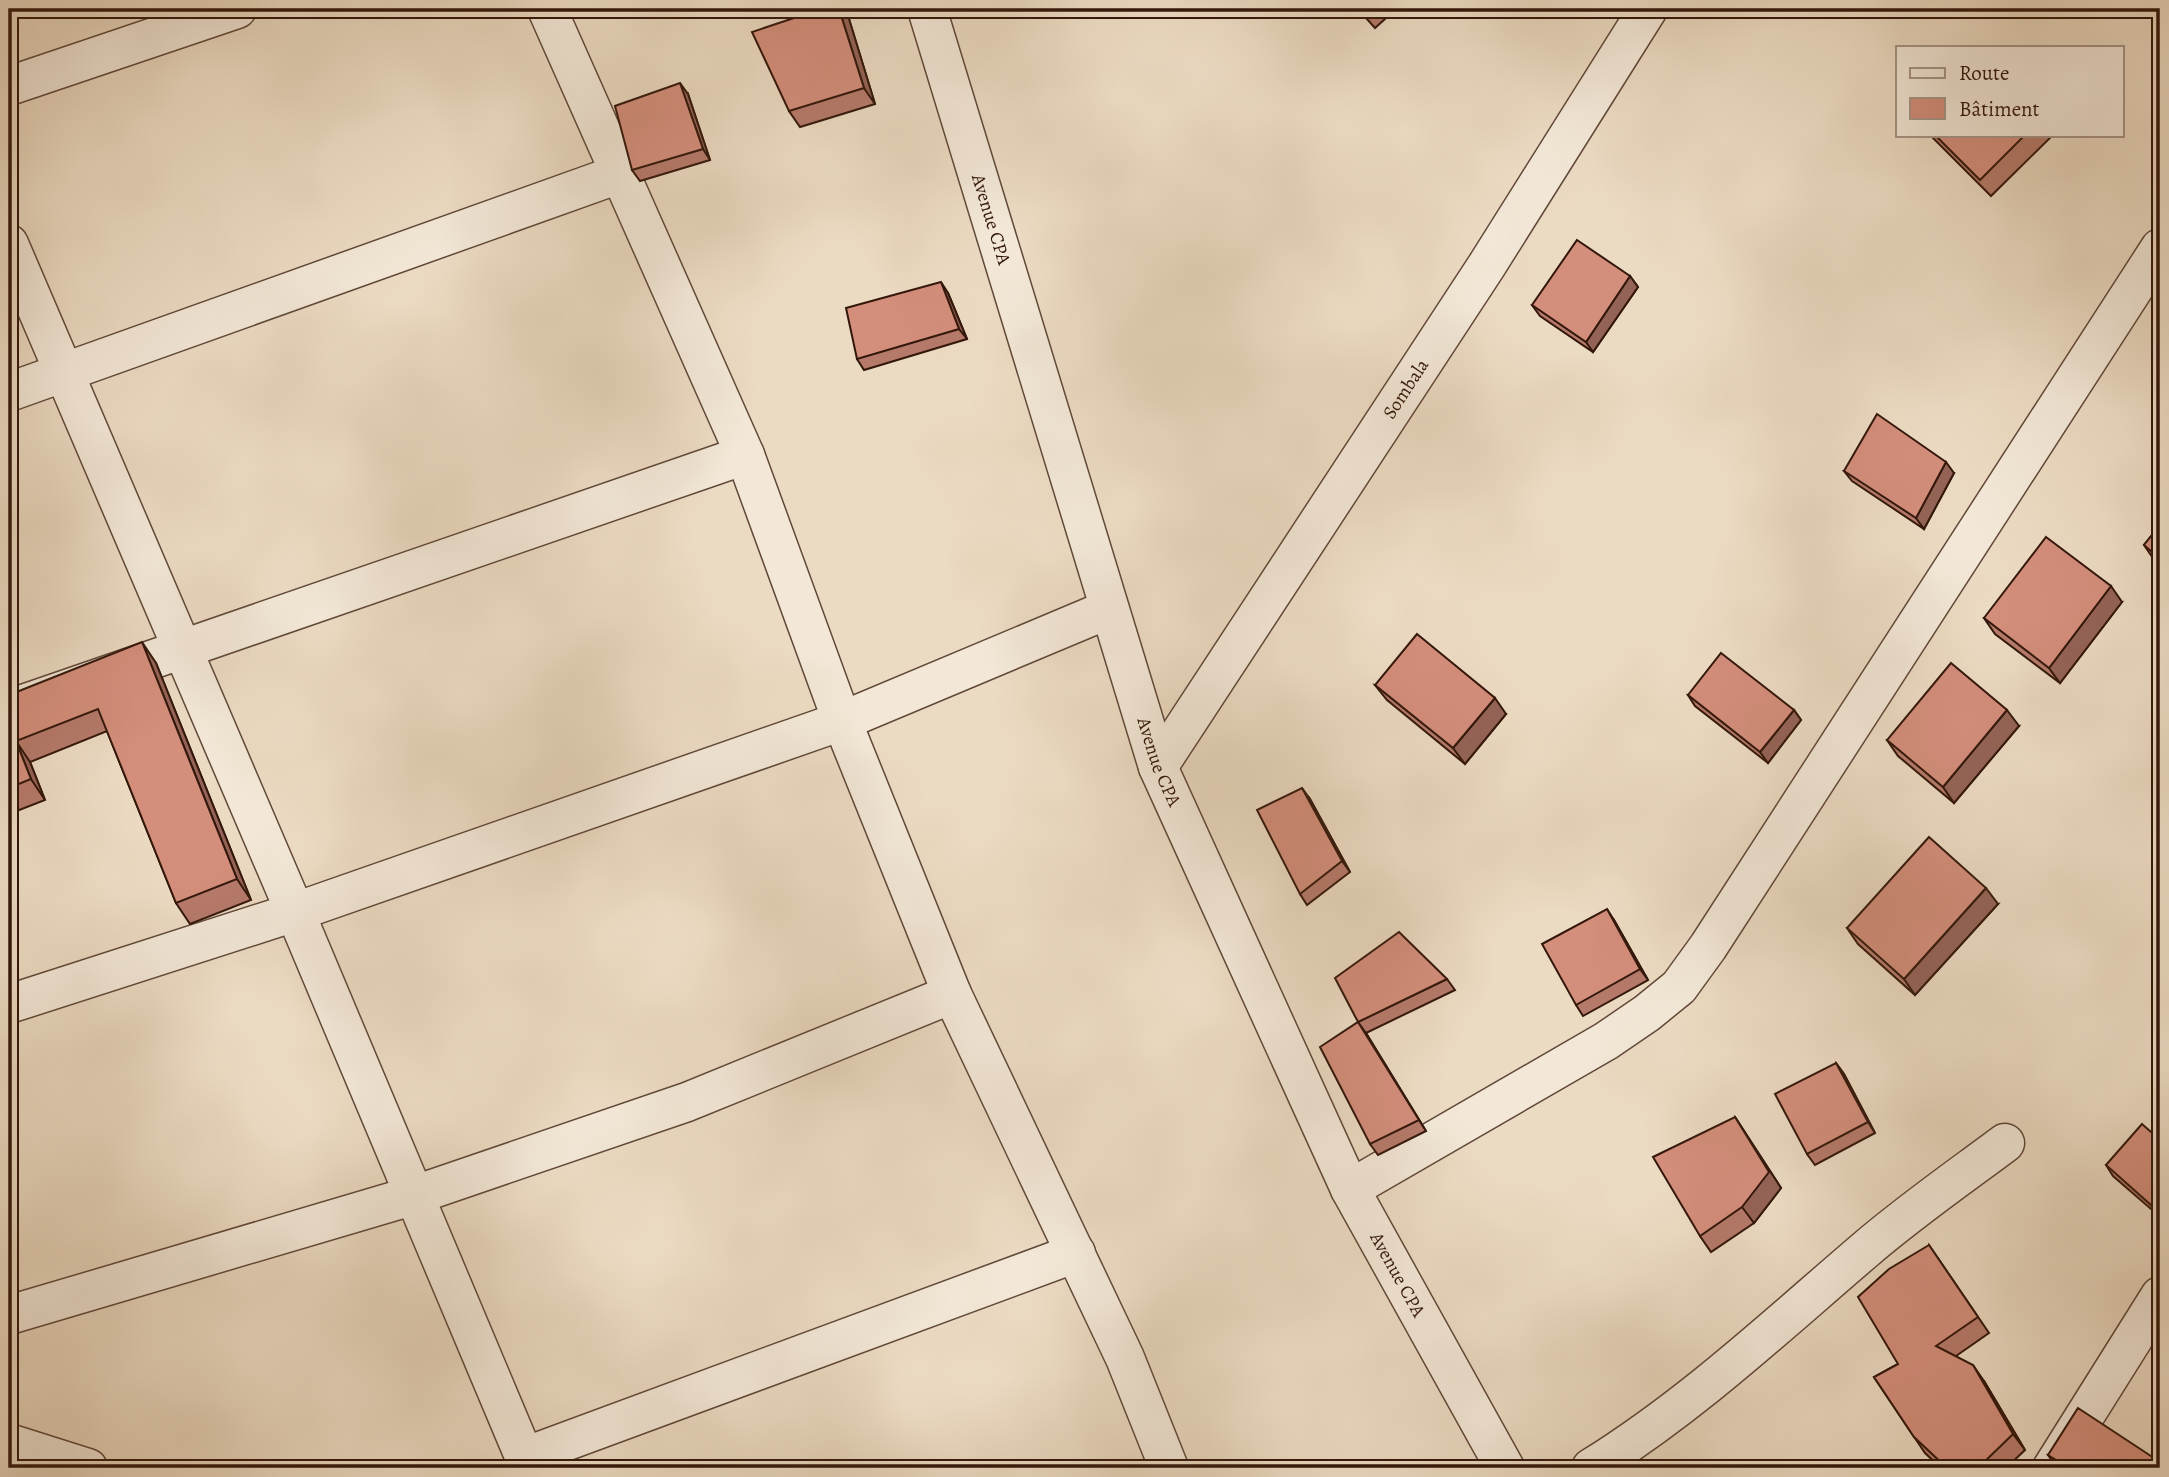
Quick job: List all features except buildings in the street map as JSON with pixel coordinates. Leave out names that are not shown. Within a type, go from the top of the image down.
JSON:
[{"type":"street","points":[[9,86],[237,9]]},
{"type":"street","points":[[547,9],[744,455],[842,721],[952,994],[1125,1358],[1169,1468]]},
{"type":"street","name":"Avenue CPA","points":[[927,9],[1158,767],[1350,1189],[1505,1468]]},
{"type":"street","name":"Sombala","points":[[1158,767],[1488,265],[1648,9]]},
{"type":"street","points":[[9,392],[619,174]]},
{"type":"street","points":[[9,244],[62,375],[295,912],[527,1463],[1076,1253]]},
{"type":"street","points":[[1350,1189],[1606,1041],[1679,988],[1716,936],[2160,247]]},
{"type":"street","points":[[9,709],[744,455]]},
{"type":"street","points":[[9,1004],[295,912],[842,721],[1109,609]]},
{"type":"street","points":[[9,1315],[415,1195],[687,1102],[952,994]]},
{"type":"street","points":[[1591,1468],[1645,1435],[1746,1354],[1868,1248],[2004,1143]]},
{"type":"street","points":[[2052,1468],[2160,1296]]},
{"type":"street","points":[[9,1443],[88,1468]]}]
